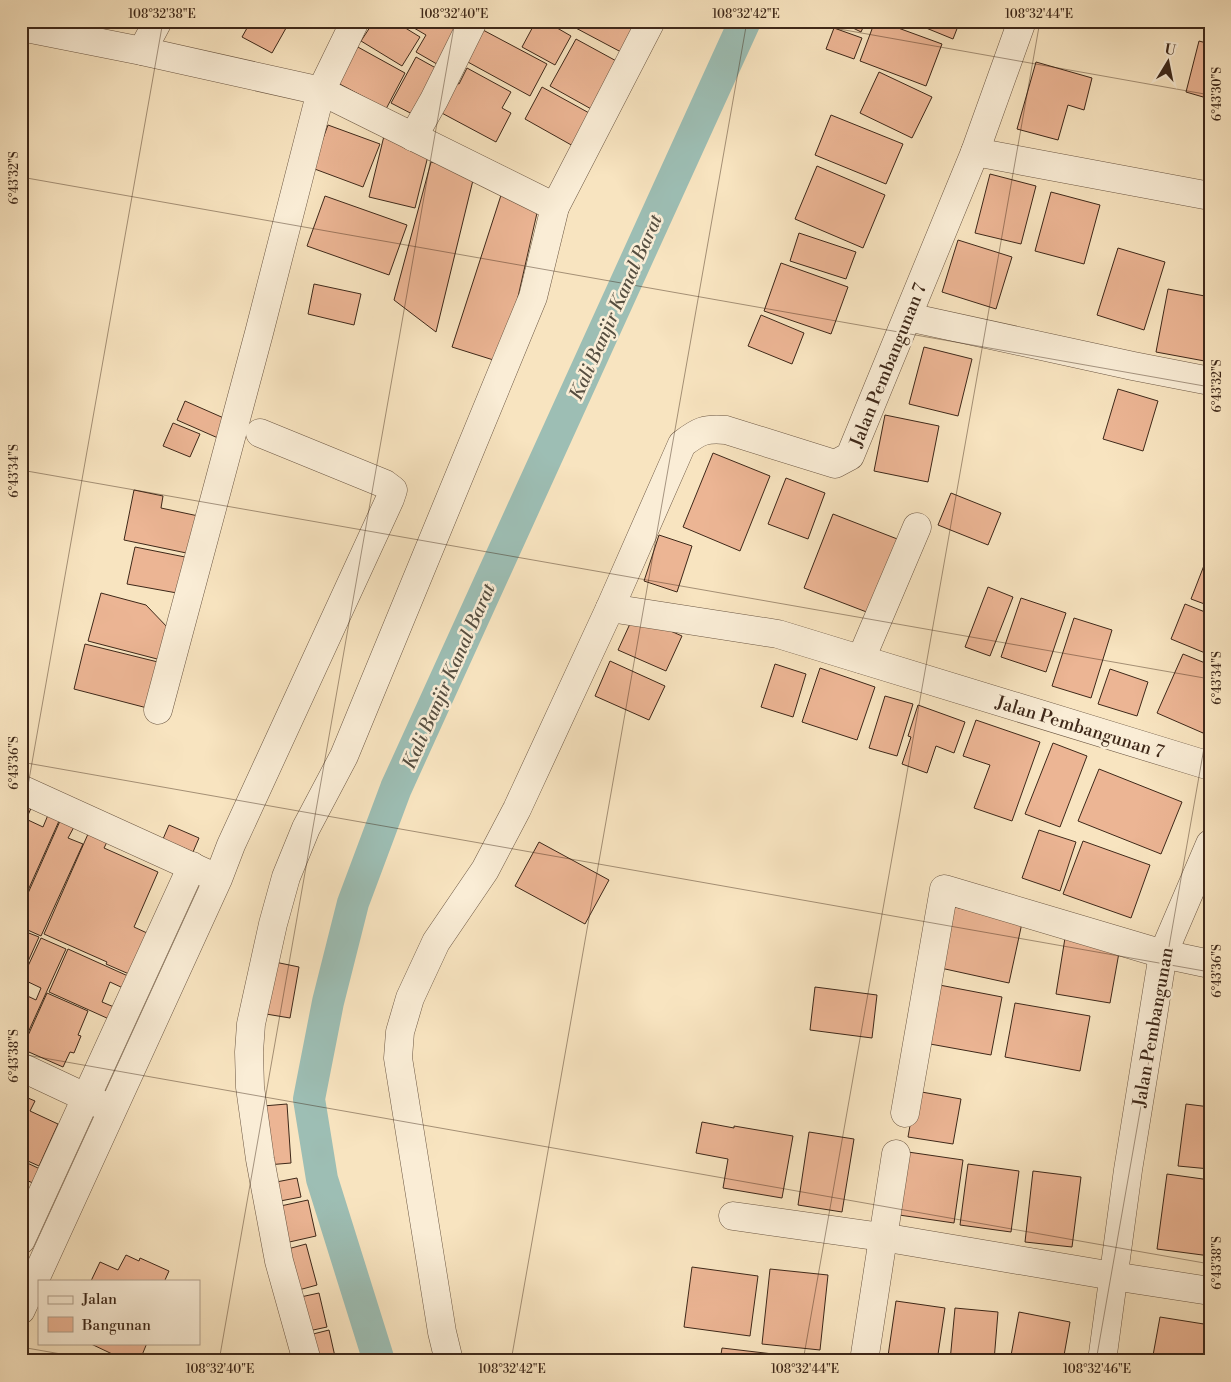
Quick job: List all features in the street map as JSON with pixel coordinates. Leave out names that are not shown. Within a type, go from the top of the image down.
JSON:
[{"type":"street","points":[[142,51],[158,21]]},
{"type":"street","points":[[158,710],[259,333],[320,92],[355,21]]},
{"type":"street","points":[[413,137],[434,100],[473,21]]},
{"type":"street","points":[[307,1361],[279,1261],[260,1158],[250,1087],[249,1052],[251,1024],[273,924],[286,877],[306,828],[344,756],[533,297],[555,208],[650,21]]},
{"type":"street","name":"Jalan Pembangunan 7","points":[[449,1361],[442,1332],[398,1058],[400,1032],[410,998],[436,942],[485,870],[517,809],[610,608],[682,444],[696,433],[709,428],[726,430],[834,464],[850,456],[975,152],[1022,21]]},
{"type":"street","points":[[21,27],[142,51],[320,92],[555,208]]},
{"type":"street","points":[[975,152],[1210,196]]},
{"type":"street","points":[[908,317],[1210,381]]},
{"type":"street","points":[[21,1310],[393,490],[385,484],[260,433]]},
{"type":"street","points":[[861,659],[917,527]]},
{"type":"street","name":"Jalan Pembangunan 7","points":[[610,608],[778,634],[1210,766]]},
{"type":"street","points":[[21,789],[218,879]]},
{"type":"street","name":"Jalan Pembangunan","points":[[1102,1361],[1130,1158],[1163,954],[1210,844]]},
{"type":"street","points":[[21,1240],[192,866]]},
{"type":"street","points":[[905,1113],[944,889],[1163,954],[1210,964]]},
{"type":"street","points":[[21,1067],[113,1110]]},
{"type":"street","points":[[864,1361],[896,1154]]},
{"type":"street","points":[[733,1216],[882,1237],[1210,1291]]},
{"type":"building","points":[[251,21],[290,21],[272,53],[242,37]]},
{"type":"building","points":[[374,21],[394,21],[420,37],[402,66],[361,41]]},
{"type":"building","points":[[418,21],[470,21],[442,67],[416,52],[426,35],[414,28]]},
{"type":"building","points":[[536,21],[545,21],[571,36],[555,65],[522,47]]},
{"type":"building","points":[[575,21],[638,21],[621,52],[572,26]]},
{"type":"building","points":[[839,21],[866,21],[861,32]]},
{"type":"building","points":[[875,21],[942,44],[926,86],[860,61]]},
{"type":"building","points":[[909,21],[960,21],[953,39]]},
{"type":"building","points":[[834,28],[862,38],[854,59],[826,49]]},
{"type":"building","points":[[483,30],[547,64],[530,96],[466,61]]},
{"type":"building","points":[[576,39],[620,63],[593,110],[550,86]]},
{"type":"building","points":[[1199,41],[1210,44],[1210,99],[1186,92]]},
{"type":"building","points":[[356,46],[405,73],[386,109],[336,82]]},
{"type":"building","points":[[416,57],[443,72],[418,117],[391,103]]},
{"type":"building","points":[[1036,62],[1092,78],[1084,110],[1068,105],[1058,140],[1017,129]]},
{"type":"building","points":[[467,68],[511,92],[502,108],[511,113],[496,142],[438,111],[454,82],[459,84]]},
{"type":"building","points":[[879,72],[932,97],[912,138],[860,113]]},
{"type":"building","points":[[542,87],[600,119],[582,151],[525,119]]},
{"type":"building","points":[[831,115],[903,144],[886,184],[815,155]]},
{"type":"building","points":[[328,125],[380,144],[363,187],[312,168]]},
{"type":"building","points":[[384,136],[430,148],[415,208],[369,197]]},
{"type":"building","points":[[431,162],[475,172],[436,332],[394,300]]},
{"type":"building","points":[[817,166],[885,195],[863,248],[795,219]]},
{"type":"building","points":[[990,174],[1036,186],[1021,244],[975,233]]},
{"type":"building","points":[[503,189],[537,213],[503,363],[452,347]]},
{"type":"building","points":[[1051,192],[1100,205],[1084,264],[1035,251]]},
{"type":"building","points":[[325,196],[407,225],[389,275],[307,246]]},
{"type":"building","points":[[799,233],[856,252],[846,279],[790,261]]},
{"type":"building","points":[[958,240],[1012,257],[996,309],[942,292]]},
{"type":"building","points":[[1118,248],[1165,262],[1144,330],[1097,315]]},
{"type":"building","points":[[781,263],[848,287],[831,334],[764,311]]},
{"type":"building","points":[[314,284],[361,294],[354,325],[308,314]]},
{"type":"building","points":[[1168,289],[1210,297],[1210,362],[1156,352]]},
{"type":"building","points":[[761,315],[804,333],[792,364],[748,346]]},
{"type":"building","points":[[924,347],[972,359],[958,416],[909,404]]},
{"type":"building","points":[[1118,389],[1158,401],[1143,451],[1103,439]]},
{"type":"building","points":[[185,401],[226,419],[218,438],[177,420]]},
{"type":"building","points":[[885,415],[939,426],[928,482],[874,471]]},
{"type":"building","points":[[173,423],[200,434],[190,457],[163,446]]},
{"type":"building","points":[[713,453],[770,476],[740,551],[683,527]]},
{"type":"building","points":[[786,478],[825,493],[808,539],[768,524]]},
{"type":"building","points":[[134,490],[163,496],[161,508],[203,517],[196,555],[124,540]]},
{"type":"building","points":[[951,493],[1001,513],[988,545],[938,525]]},
{"type":"building","points":[[833,514],[905,542],[877,616],[804,588]]},
{"type":"building","points":[[659,535],[692,546],[677,592],[644,581]]},
{"type":"building","points":[[135,547],[185,557],[177,593],[127,584]]},
{"type":"building","points":[[1210,550],[1210,606],[1191,599]]},
{"type":"building","points":[[988,587],[1013,597],[990,656],[965,647]]},
{"type":"building","points":[[101,593],[146,605],[169,629],[161,660],[88,641]]},
{"type":"building","points":[[1021,598],[1066,613],[1046,672],[1001,657]]},
{"type":"building","points":[[1185,604],[1210,614],[1210,655],[1171,639]]},
{"type":"building","points":[[634,615],[682,636],[666,671],[618,650]]},
{"type":"building","points":[[1074,618],[1112,630],[1091,698],[1052,686]]},
{"type":"building","points":[[85,644],[166,664],[155,710],[74,689]]},
{"type":"building","points":[[1183,654],[1210,665],[1210,718],[1203,733],[1157,713]]},
{"type":"building","points":[[610,661],[665,686],[649,720],[595,696]]},
{"type":"building","points":[[775,664],[806,674],[793,717],[761,707]]},
{"type":"building","points":[[820,668],[875,687],[857,740],[802,722]]},
{"type":"building","points":[[1110,669],[1148,682],[1137,716],[1098,704]]},
{"type":"building","points":[[885,696],[913,704],[897,756],[869,748]]},
{"type":"building","points":[[918,705],[965,722],[954,753],[936,746],[927,773],[902,764],[911,737],[908,736]]},
{"type":"building","points":[[976,720],[1040,742],[1012,821],[974,808],[990,765],[963,756]]},
{"type":"building","points":[[1053,743],[1087,756],[1060,827],[1025,814]]},
{"type":"building","points":[[1099,769],[1182,802],[1161,854],[1078,821]]},
{"type":"building","points":[[21,801],[32,806],[21,831]]},
{"type":"building","points":[[48,815],[59,821],[21,906],[21,835],[28,820],[43,827]]},
{"type":"building","points":[[60,821],[74,827],[68,838],[83,844],[41,936],[21,927],[21,909]]},
{"type":"building","points":[[169,825],[199,838],[193,852],[163,839]]},
{"type":"building","points":[[1039,830],[1076,842],[1060,891],[1022,878]]},
{"type":"building","points":[[88,834],[107,842],[104,848],[158,872],[134,927],[147,933],[129,974],[44,934]]},
{"type":"building","points":[[1083,841],[1150,865],[1131,918],[1063,894]]},
{"type":"building","points":[[539,842],[609,880],[585,924],[515,886]]},
{"type":"building","points":[[951,906],[1022,923],[1009,983],[936,967]]},
{"type":"building","points":[[21,930],[39,937],[21,977]]},
{"type":"building","points":[[41,938],[66,949],[21,1048],[21,993],[36,1000],[41,988],[22,979]]},
{"type":"building","points":[[1065,938],[1120,947],[1110,1003],[1056,994]]},
{"type":"building","points":[[68,949],[128,976],[123,988],[110,982],[102,1002],[114,1007],[109,1019],[49,992]]},
{"type":"building","points":[[270,961],[299,967],[290,1018],[260,1013]]},
{"type":"building","points":[[929,983],[1002,997],[991,1055],[919,1042]]},
{"type":"building","points":[[815,987],[877,995],[872,1038],[810,1030]]},
{"type":"building","points":[[47,993],[88,1011],[78,1035],[81,1036],[74,1053],[70,1052],[63,1067],[22,1049]]},
{"type":"building","points":[[1015,1003],[1090,1016],[1080,1071],[1005,1057]]},
{"type":"building","points":[[916,1091],[961,1099],[953,1144],[908,1137]]},
{"type":"building","points":[[21,1095],[35,1101],[30,1111],[58,1124],[39,1166],[21,1158]]},
{"type":"building","points":[[287,1104],[291,1163],[267,1165],[263,1106]]},
{"type":"building","points":[[1186,1104],[1210,1107],[1210,1169],[1178,1166]]},
{"type":"building","points":[[702,1122],[793,1136],[782,1198],[723,1188],[728,1159],[696,1153]]},
{"type":"building","points":[[809,1132],[854,1139],[842,1212],[798,1205]]},
{"type":"building","points":[[908,1152],[963,1160],[954,1223],[899,1215]]},
{"type":"building","points":[[21,1160],[40,1169],[33,1183],[21,1178]]},
{"type":"building","points":[[968,1164],[1019,1171],[1011,1232],[960,1225]]},
{"type":"building","points":[[1033,1171],[1081,1177],[1072,1247],[1025,1242]]},
{"type":"building","points":[[1167,1174],[1210,1180],[1210,1256],[1157,1249]]},
{"type":"building","points":[[297,1178],[301,1197],[275,1202],[271,1183]]},
{"type":"building","points":[[308,1200],[316,1236],[285,1243],[276,1207]]},
{"type":"building","points":[[306,1244],[317,1285],[295,1291],[284,1250]]},
{"type":"building","points":[[126,1255],[139,1261],[140,1258],[169,1271],[165,1280],[91,1280],[100,1262],[118,1270]]},
{"type":"building","points":[[692,1267],[758,1276],[750,1336],[684,1327]]},
{"type":"building","points":[[770,1269],[828,1275],[820,1350],[762,1344]]},
{"type":"building","points":[[319,1293],[327,1327],[304,1332],[296,1298]]},
{"type":"building","points":[[896,1301],[945,1308],[937,1361],[888,1356]]},
{"type":"building","points":[[955,1308],[998,1312],[994,1361],[950,1361]]},
{"type":"building","points":[[1019,1312],[1070,1322],[1063,1361],[1010,1361]]},
{"type":"building","points":[[1160,1317],[1210,1325],[1208,1361],[1152,1361]]},
{"type":"building","points":[[329,1330],[336,1361],[310,1361],[305,1336]]},
{"type":"building","points":[[91,1344],[147,1344],[140,1360],[135,1357],[133,1361],[127,1361]]},
{"type":"building","points":[[722,1348],[773,1354],[773,1361],[720,1361]]},
{"type":"waterway","name":"Kali Banjir Kanal Barat","points":[[379,1361],[322,1179],[309,1099],[328,1002],[353,903],[396,788],[745,21]]}]
